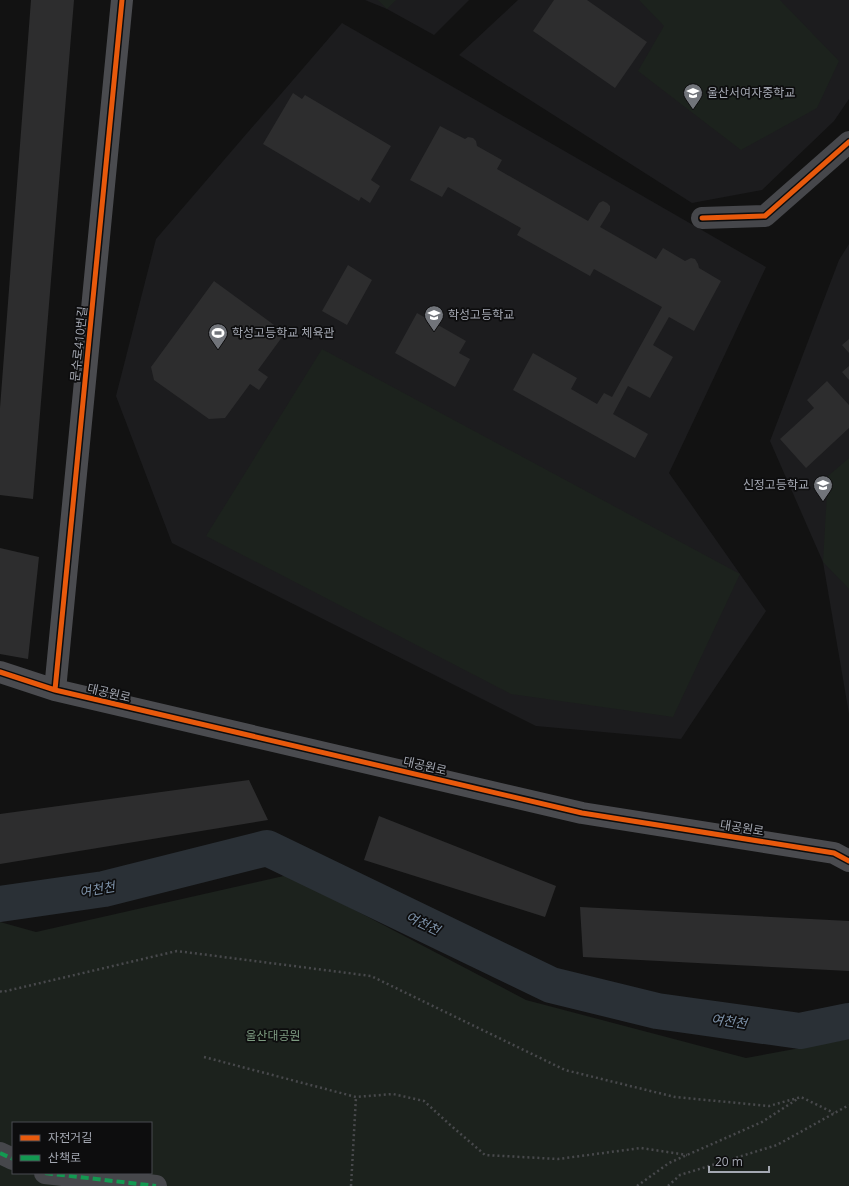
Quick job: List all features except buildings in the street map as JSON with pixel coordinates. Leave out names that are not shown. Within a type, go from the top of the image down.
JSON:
[{"type":"street","name":"문수로410번길","points":[[55,690],[122,0]]},
{"type":"street","points":[[702,218],[765,216],[849,142]]},
{"type":"street","name":"대공원로","points":[[0,672],[55,690],[582,813],[834,853],[849,861]]},
{"type":"street","points":[[0,1153],[12,1159]]},
{"type":"street","points":[[54,1174],[156,1186]]},
{"type":"path","points":[[0,991],[2,992],[177,951],[371,976],[565,1070],[675,1097],[769,1106],[801,1097],[834,1113]]},
{"type":"path","points":[[204,1057],[356,1098],[393,1094],[424,1101],[485,1155],[558,1159],[641,1148],[687,1155]]},
{"type":"path","points":[[637,1186],[669,1162],[762,1122],[801,1097]]},
{"type":"path","points":[[352,1186],[356,1098]]},
{"type":"path","points":[[668,1186],[680,1175],[777,1146],[849,1105]]},
{"type":"shaded area","points":[[365,0],[469,0],[434,35],[387,9]]},
{"type":"shaded area","name":"울산서여자중학교","points":[[518,0],[849,0],[849,99],[834,121],[762,190],[692,203],[459,55]]},
{"type":"shaded area","name":"학성고등학교","points":[[342,23],[766,267],[669,473],[766,611],[681,739],[536,726],[172,543],[116,396],[156,239]]},
{"type":"shaded area","name":"신정고등학교","points":[[849,244],[849,714],[823,562],[770,441],[839,260]]},
{"type":"green space","points":[[378,0],[396,0],[387,9]]},
{"type":"green space","points":[[639,0],[780,0],[839,61],[817,108],[741,150],[638,71],[664,26]]},
{"type":"green space","points":[[322,349],[740,574],[673,717],[511,694],[206,536]]},
{"type":"green space","points":[[849,458],[849,589],[823,562],[828,476]]},
{"type":"green space","name":"울산대공원","points":[[288,875],[526,1000],[746,1058],[849,1039],[849,1186],[0,1186],[0,922],[36,932]]},
{"type":"waterway","name":"여천천","points":[[0,904],[104,889],[267,848],[551,985],[657,1011],[800,1031],[849,1021]]},
{"type":"marked path","points":[[0,1153],[12,1159]]},
{"type":"marked path","points":[[54,1174],[156,1186]]},
{"type":"cycle path","points":[[55,690],[122,0]]},
{"type":"cycle path","points":[[702,218],[765,216],[849,142]]},
{"type":"cycle path","points":[[0,672],[55,690],[582,813],[834,853],[849,861]]},
{"type":"place","name":"울산서여자중학교","points":[[693,110]]},
{"type":"place","name":"학성고등학교","points":[[434,332]]},
{"type":"place","name":"학성고등학교 체육관","points":[[218,350]]},
{"type":"place","name":"신정고등학교","points":[[823,502]]}]
